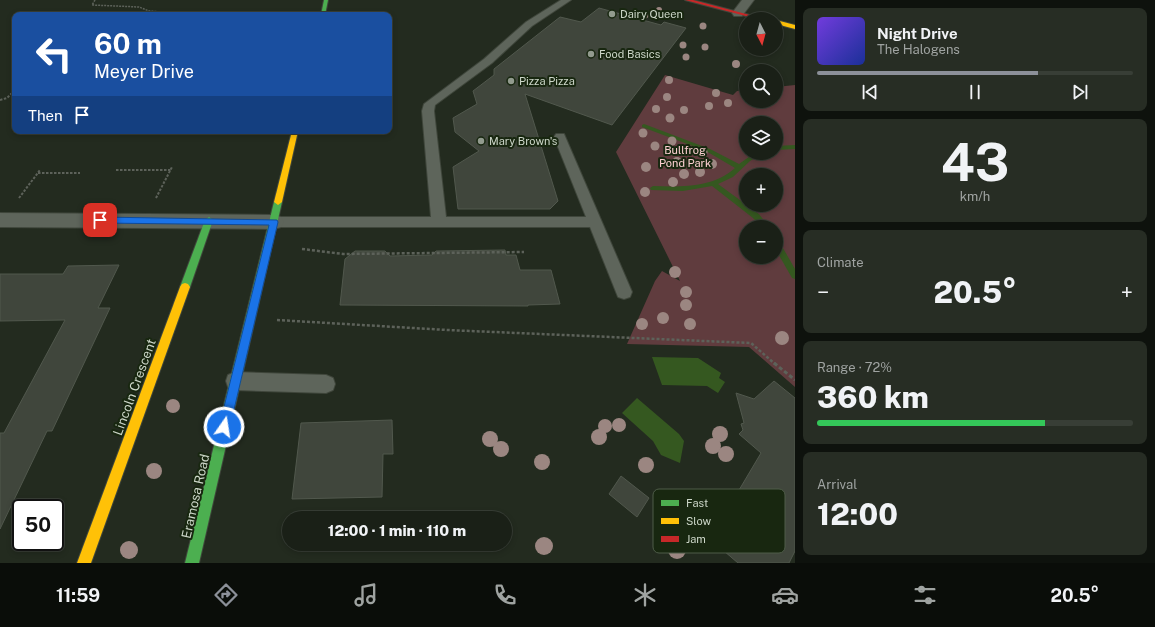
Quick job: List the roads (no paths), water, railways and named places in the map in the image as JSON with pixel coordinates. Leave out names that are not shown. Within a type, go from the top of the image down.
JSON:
[{"type":"main road","points":[[324,12],[326,0]]},
{"type":"main road","points":[[687,0],[738,13]]},
{"type":"main road","points":[[783,24],[795,27]]},
{"type":"main road","name":"Eramosa Road","points":[[192,563],[294,134]]},
{"type":"main road","name":"Lincoln Crescent","points":[[84,563],[209,220]]},
{"type":"street","points":[[738,13],[748,0]]},
{"type":"street","points":[[0,220],[209,220],[274,222]]},
{"type":"lane","points":[[439,222],[428,111],[430,104],[488,61],[530,24],[567,0]]},
{"type":"lane","points":[[560,136],[624,292]]},
{"type":"lane","points":[[274,222],[595,222]]},
{"type":"lane","points":[[235,381],[326,384]]},
{"type":"waterway","points":[[644,126],[708,150],[739,167]]},
{"type":"waterway","points":[[783,148],[795,147]]},
{"type":"waterway","points":[[713,184],[731,175],[748,160]]},
{"type":"waterway","points":[[653,188],[694,188],[713,184]]},
{"type":"waterway","points":[[713,184],[759,220]]},
{"type":"waterway","points":[[783,255],[795,276]]},
{"type":"place","name":"Dairy Queen","points":[[612,14]]},
{"type":"place","name":"Food Basics","points":[[591,54]]},
{"type":"place","name":"Pizza Pizza","points":[[511,81]]},
{"type":"place","name":"Mary Brown's","points":[[481,141]]},
{"type":"park label","name":"Bullfrog Pond Park","points":[[685,156]]}]
